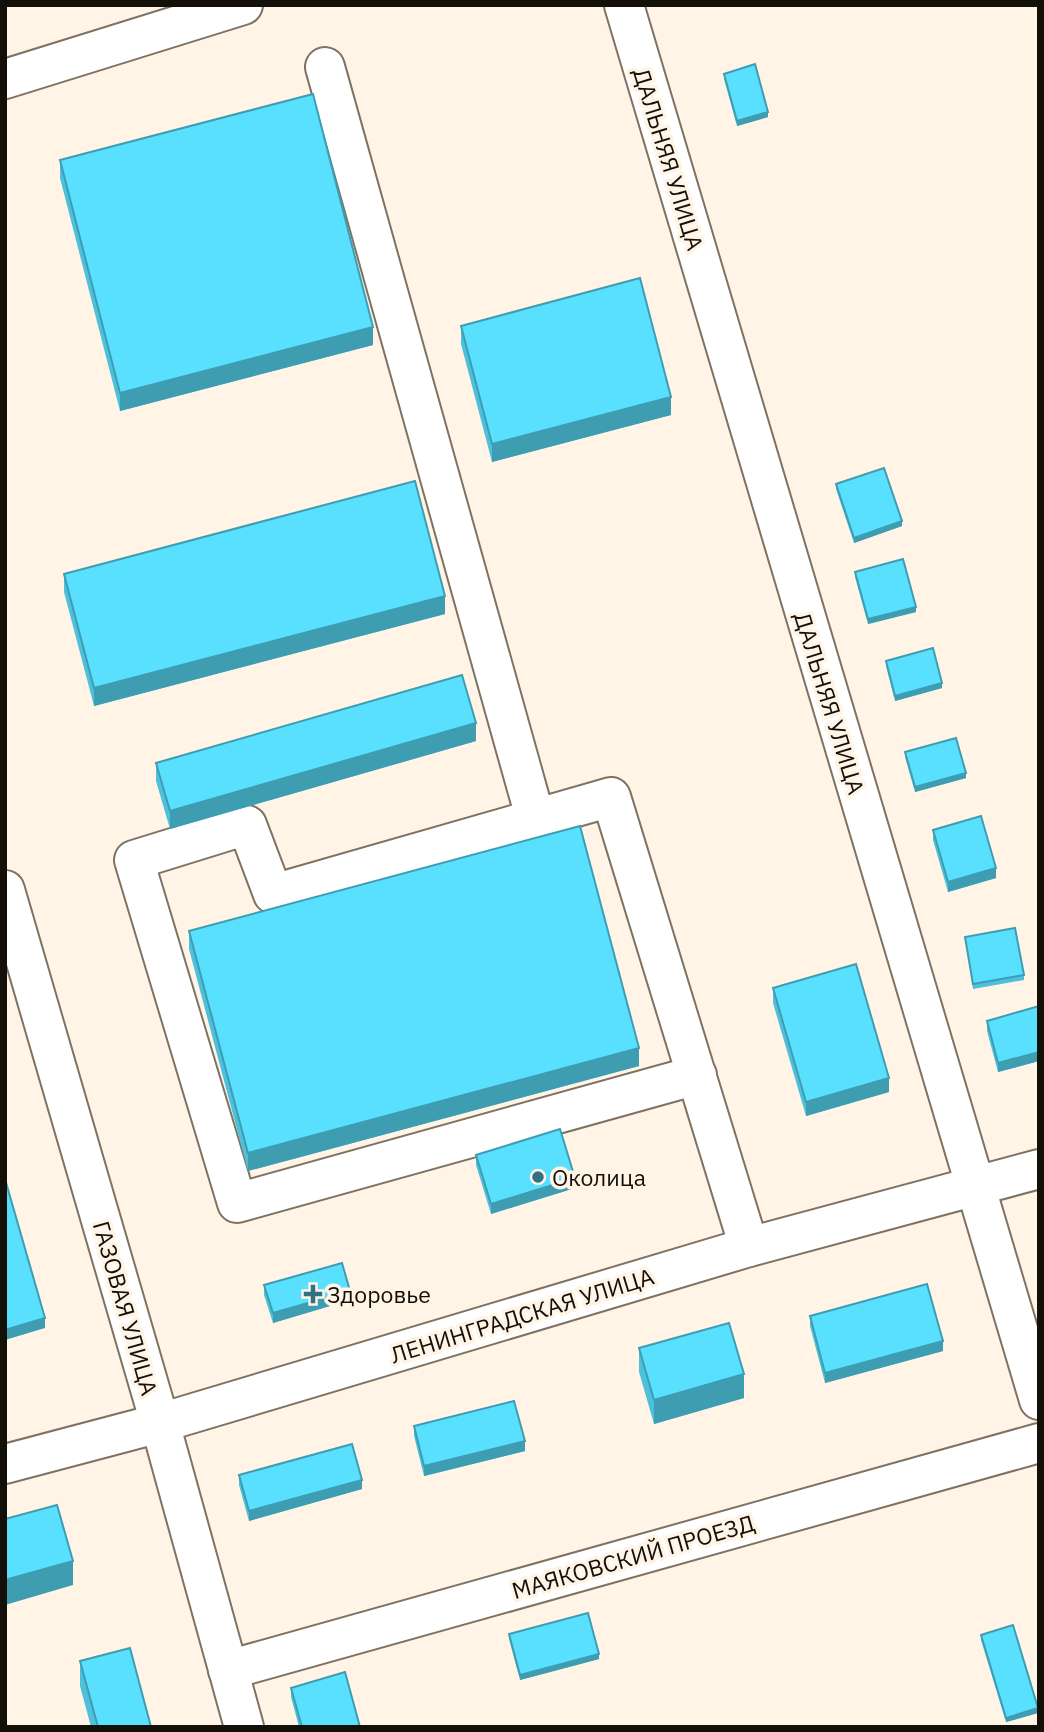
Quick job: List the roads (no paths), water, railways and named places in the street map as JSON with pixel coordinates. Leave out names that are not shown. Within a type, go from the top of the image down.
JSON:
[{"type":"street","points":[[5,79],[243,5]]},
{"type":"street","name":"ДАЛЬНЯЯ УЛИЦА","points":[[624,5],[1039,1400]]},
{"type":"street","points":[[325,67],[535,817]]},
{"type":"street","points":[[697,1075],[237,1203],[134,860],[247,824],[273,894],[611,797],[697,1075],[749,1247]]},
{"type":"street","name":"ГАЗОВАЯ УЛИЦА","points":[[5,890],[160,1423],[244,1727]]},
{"type":"street","name":"ЛЕНИНГРАДСКАЯ УЛИЦА","points":[[5,1464],[160,1423],[749,1247],[1039,1169]]},
{"type":"street","name":"МАЯКОВСКИЙ ПРОЕЗД","points":[[228,1670],[1039,1443]]},
{"type":"place","name":"Околица","points":[[538,1177]]},
{"type":"place","name":"Здоровье","points":[[313,1294]]}]
